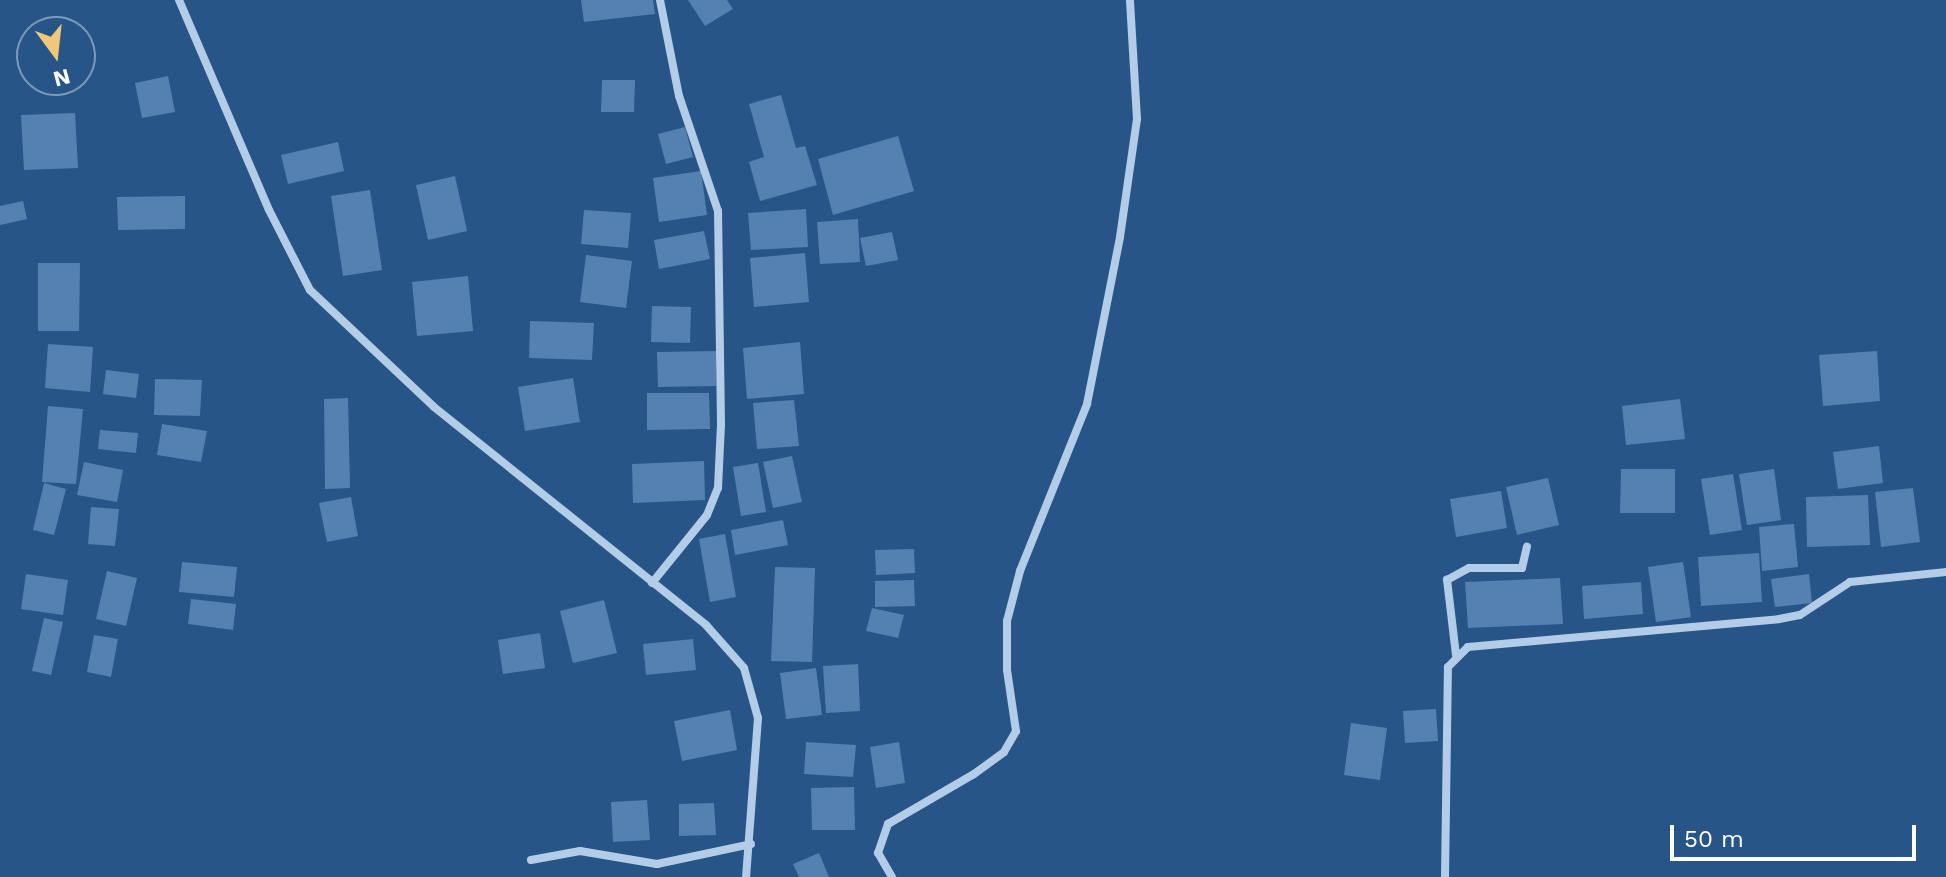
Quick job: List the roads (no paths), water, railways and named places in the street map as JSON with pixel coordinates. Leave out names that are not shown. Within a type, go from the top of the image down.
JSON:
[{"type":"street","points":[[179,0],[269,210],[310,290],[434,407],[706,625],[744,668],[758,718],[751,844],[746,877]]},
{"type":"street","points":[[652,583],[707,515],[718,488],[721,424],[718,211],[679,96],[660,0]]},
{"type":"street","points":[[892,877],[878,853],[888,824],[974,774],[1004,752],[1016,731],[1007,670],[1007,621],[1020,571],[1087,404],[1120,237],[1137,119],[1130,0]]},
{"type":"street","points":[[1456,655],[1447,580],[1469,568],[1522,568],[1527,547]]},
{"type":"street","points":[[1445,877],[1448,667],[1456,655],[1488,644],[1779,619],[1800,615],[1850,582],[1946,572]]},
{"type":"street","points":[[531,860],[580,851],[657,864],[751,844]]}]
